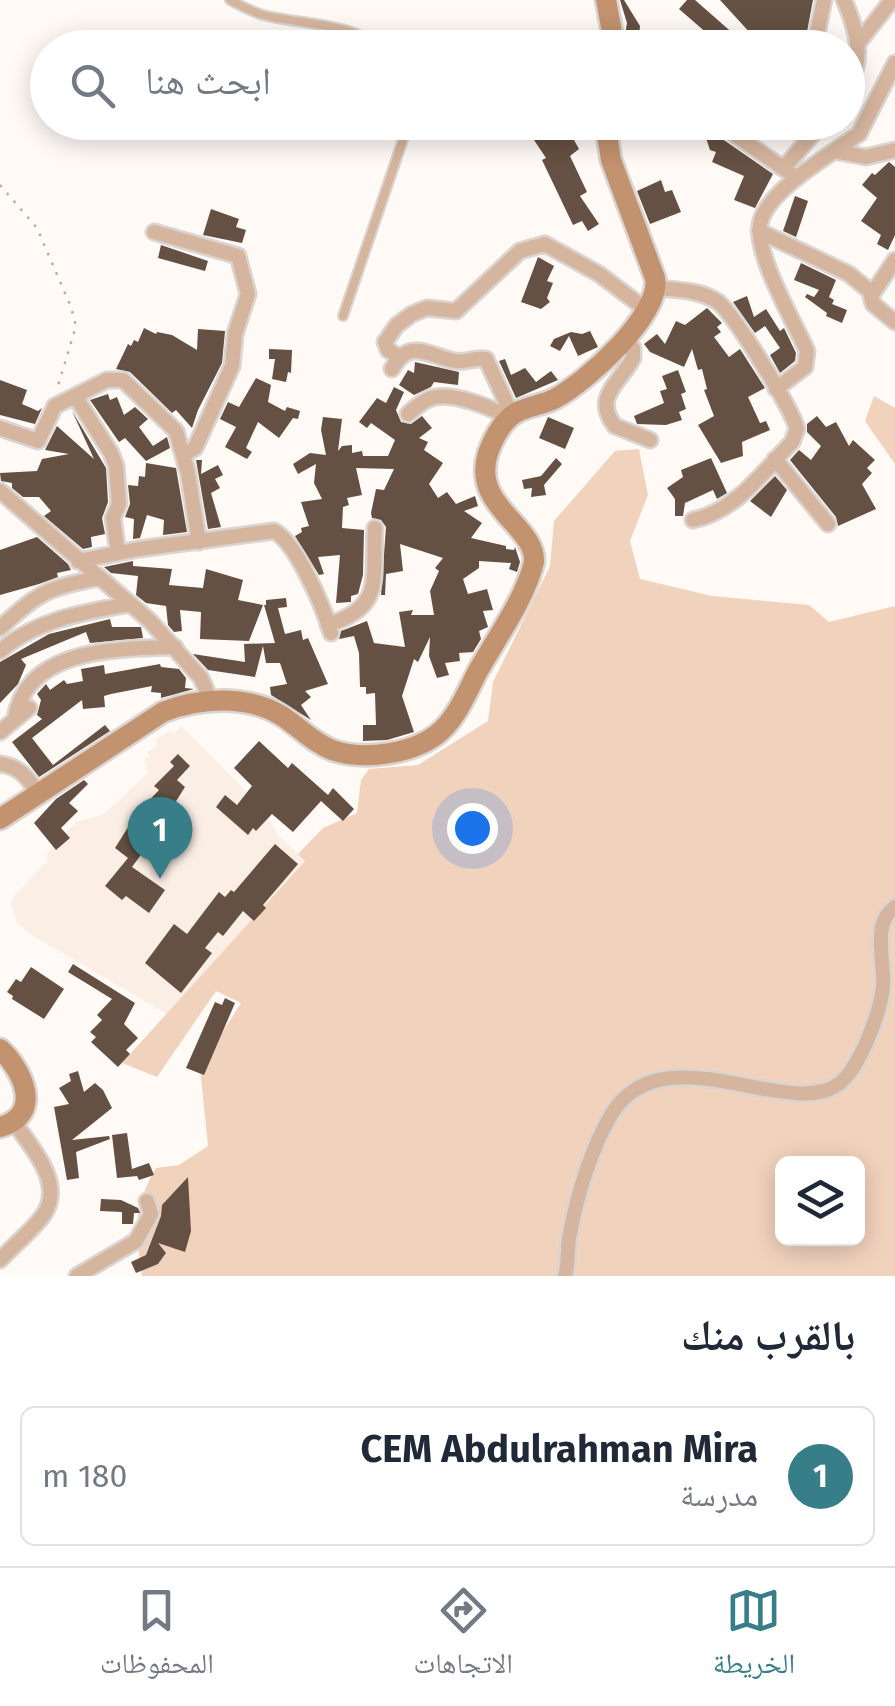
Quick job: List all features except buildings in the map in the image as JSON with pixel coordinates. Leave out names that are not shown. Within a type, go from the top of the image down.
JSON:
[{"type":"main road","points":[[606,0],[612,30]]},
{"type":"main road","points":[[0,819],[162,712],[193,701],[262,707],[279,714],[317,742],[348,754],[392,752],[422,743],[444,729],[534,562],[530,544],[493,500],[485,470],[488,455],[510,417],[562,396],[626,338],[648,311],[657,288],[611,160],[608,140]]},
{"type":"main road","points":[[0,1049],[22,1073],[26,1098],[6,1124]]},
{"type":"street","points":[[818,30],[824,0]]},
{"type":"street","points":[[844,0],[855,30]]},
{"type":"street","points":[[865,34],[892,0]]},
{"type":"street","points":[[865,124],[895,63]]},
{"type":"street","points":[[742,140],[790,173]]},
{"type":"street","points":[[776,389],[805,368],[807,350],[762,250],[759,231],[764,212],[811,140]]},
{"type":"street","points":[[790,173],[851,140]]},
{"type":"street","points":[[834,151],[866,158],[895,150]]},
{"type":"street","points":[[759,231],[849,274],[872,292]]},
{"type":"street","points":[[154,232],[238,256],[248,289],[243,318],[235,334],[232,366],[195,448],[182,456]]},
{"type":"street","points":[[510,417],[486,358],[458,362],[415,350],[396,363],[385,345],[402,320],[426,308],[456,312],[520,252],[536,245],[553,246],[600,274],[648,311]]},
{"type":"street","points":[[895,260],[872,292],[873,304],[895,322]]},
{"type":"street","points":[[657,288],[698,293],[721,304],[795,420],[792,442],[728,507],[714,516],[694,520]]},
{"type":"street","points":[[626,338],[633,358],[608,394],[605,408],[614,426],[650,440]]},
{"type":"street","points":[[0,428],[38,441],[52,409],[107,380],[124,380],[171,425],[182,456],[199,542]]},
{"type":"street","points":[[75,396],[116,466],[118,504],[113,520],[118,553]]},
{"type":"street","points":[[408,414],[438,397],[489,407],[510,417]]},
{"type":"street","points":[[775,459],[828,524]]},
{"type":"street","points":[[0,491],[176,647],[202,678],[211,700]]},
{"type":"street","points":[[78,561],[268,530],[280,533],[299,562],[330,629],[356,614],[370,598],[375,528]]},
{"type":"street","points":[[0,628],[38,593],[99,578]]},
{"type":"street","points":[[0,651],[28,631],[66,616],[132,604]]},
{"type":"street","points":[[15,719],[24,688],[48,668],[108,652],[176,647]]},
{"type":"street","points":[[0,732],[29,708]]},
{"type":"street","points":[[1,760],[26,776],[36,792]]},
{"type":"street","points":[[565,1276],[568,1243],[584,1174],[609,1119],[630,1093],[650,1083],[669,1080],[716,1078],[810,1094],[839,1084],[864,1046],[880,1000],[881,926],[889,910],[895,907]]},
{"type":"street","points":[[0,1260],[45,1214],[50,1190],[44,1167],[6,1124]]},
{"type":"street","points":[[77,1276],[140,1237],[151,1214],[147,1201]]},
{"type":"lane","points":[[230,0],[262,15],[339,30]]},
{"type":"lane","points":[[343,316],[403,140]]},
{"type":"path","points":[[0,184],[36,228],[76,326],[52,409]]},
{"type":"shaded area","points":[[874,396],[895,408],[895,464],[865,421]]},
{"type":"shaded area","points":[[639,449],[648,495],[630,541],[640,579],[712,596],[809,605],[829,622],[895,606],[895,1276],[142,1276],[137,1233],[143,1195],[156,1168],[179,1165],[208,1146],[200,1068],[241,1003],[216,991],[157,1077],[122,1063],[305,861],[298,854],[323,828],[357,813],[361,780],[369,769],[418,765],[488,721],[493,682],[550,566],[554,521],[615,451]]},
{"type":"shaded area","points":[[181,726],[263,808],[278,835],[305,860],[167,1014],[30,934],[17,923],[11,904],[47,861],[47,853],[76,822],[104,814],[148,773],[144,760],[150,756],[147,752],[158,745],[155,740],[170,731],[174,734]]},
{"type":"place","name":"CEM Abdulrahman Mira","points":[[160,879]]}]
